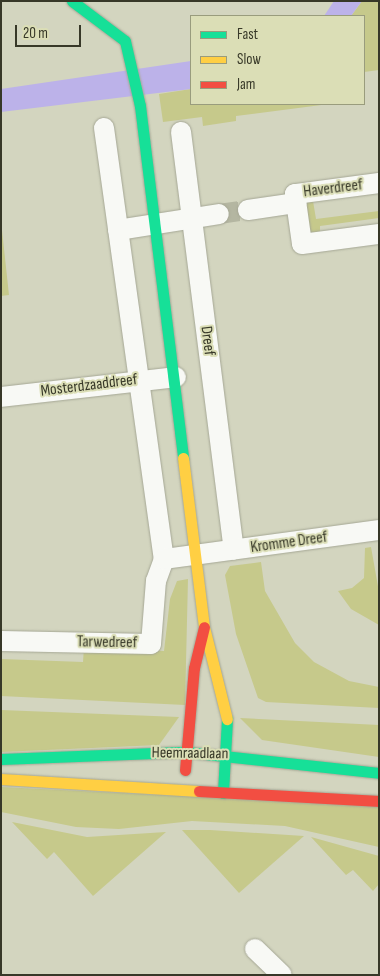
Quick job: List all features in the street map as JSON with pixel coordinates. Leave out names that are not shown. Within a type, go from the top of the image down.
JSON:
[{"type":"street","points":[[72,1],[125,41],[140,106],[199,556],[204,627],[227,712],[223,793]]},
{"type":"street","points":[[104,128],[164,559],[199,556]]},
{"type":"street","name":"Dreef","points":[[181,132],[234,550]]},
{"type":"street","name":"Haverdreef","points":[[379,183],[295,194],[302,244],[379,234]]},
{"type":"street","name":"Haverdreef","points":[[248,210],[296,202]]},
{"type":"street","points":[[118,230],[219,214]]},
{"type":"street","name":"Mosterdzaaddreef","points":[[1,396],[176,377]]},
{"type":"street","name":"Kromme Dreef","points":[[199,556],[379,530]]},
{"type":"street","name":"Tarwedreef","points":[[1,641],[151,644],[156,581],[164,559]]},
{"type":"street","points":[[183,791],[194,668],[204,627]]},
{"type":"street","name":"Heemraadlaan","points":[[1,759],[187,752],[225,754],[379,773]]},
{"type":"street","points":[[1,779],[379,802]]},
{"type":"street","points":[[255,949],[282,975]]},
{"type":"green space","points":[[362,1],[379,1],[379,70],[365,72],[365,15],[352,15]]},
{"type":"green space","points":[[190,89],[190,105],[321,105],[236,116],[236,121],[203,126],[202,117],[163,122],[159,94]]},
{"type":"green space","points":[[313,201],[316,219],[379,211],[379,218],[320,226],[320,233],[308,234],[303,203]]},
{"type":"green space","points":[[1,221],[9,295],[1,296]]},
{"type":"green space","points":[[371,547],[379,592],[379,625],[351,609],[338,591],[352,588],[364,578],[365,548]]},
{"type":"green space","points":[[261,562],[265,591],[295,643],[314,662],[349,681],[379,687],[379,708],[266,702],[258,698],[236,634],[225,575],[230,566]]},
{"type":"green space","points":[[188,579],[185,705],[1,696],[1,659],[83,662],[84,647],[164,651],[170,599],[177,581]]},
{"type":"green space","points":[[1,710],[179,717],[159,745],[1,752]]},
{"type":"green space","points":[[240,718],[379,725],[379,757],[262,740]]},
{"type":"green space","points":[[1,787],[379,806],[379,847],[285,826],[192,821],[119,829],[76,827],[1,812]]},
{"type":"green space","points":[[12,822],[87,837],[166,832],[93,896],[54,852],[47,859]]},
{"type":"green space","points":[[182,830],[210,830],[304,836],[239,893]]},
{"type":"green space","points":[[311,837],[379,856],[379,884],[373,891],[353,870],[346,875]]},
{"type":"shaded area","points":[[334,1],[362,1],[352,15],[325,15]]},
{"type":"shaded area","points":[[190,61],[190,89],[1,112],[1,89]]},
{"type":"tunnel","points":[[219,214],[248,210]]},
{"type":"traffic: fast","points":[[72,1],[125,41],[140,106],[183,458]]},
{"type":"traffic: fast","points":[[223,793],[227,719]]},
{"type":"traffic: fast","points":[[1,759],[187,752],[379,773]]},
{"type":"traffic: slow","points":[[183,458],[204,627],[227,719]]},
{"type":"traffic: slow","points":[[1,779],[199,791]]},
{"type":"traffic: jam","points":[[185,770],[194,668],[204,627]]},
{"type":"traffic: jam","points":[[199,791],[379,801]]}]
